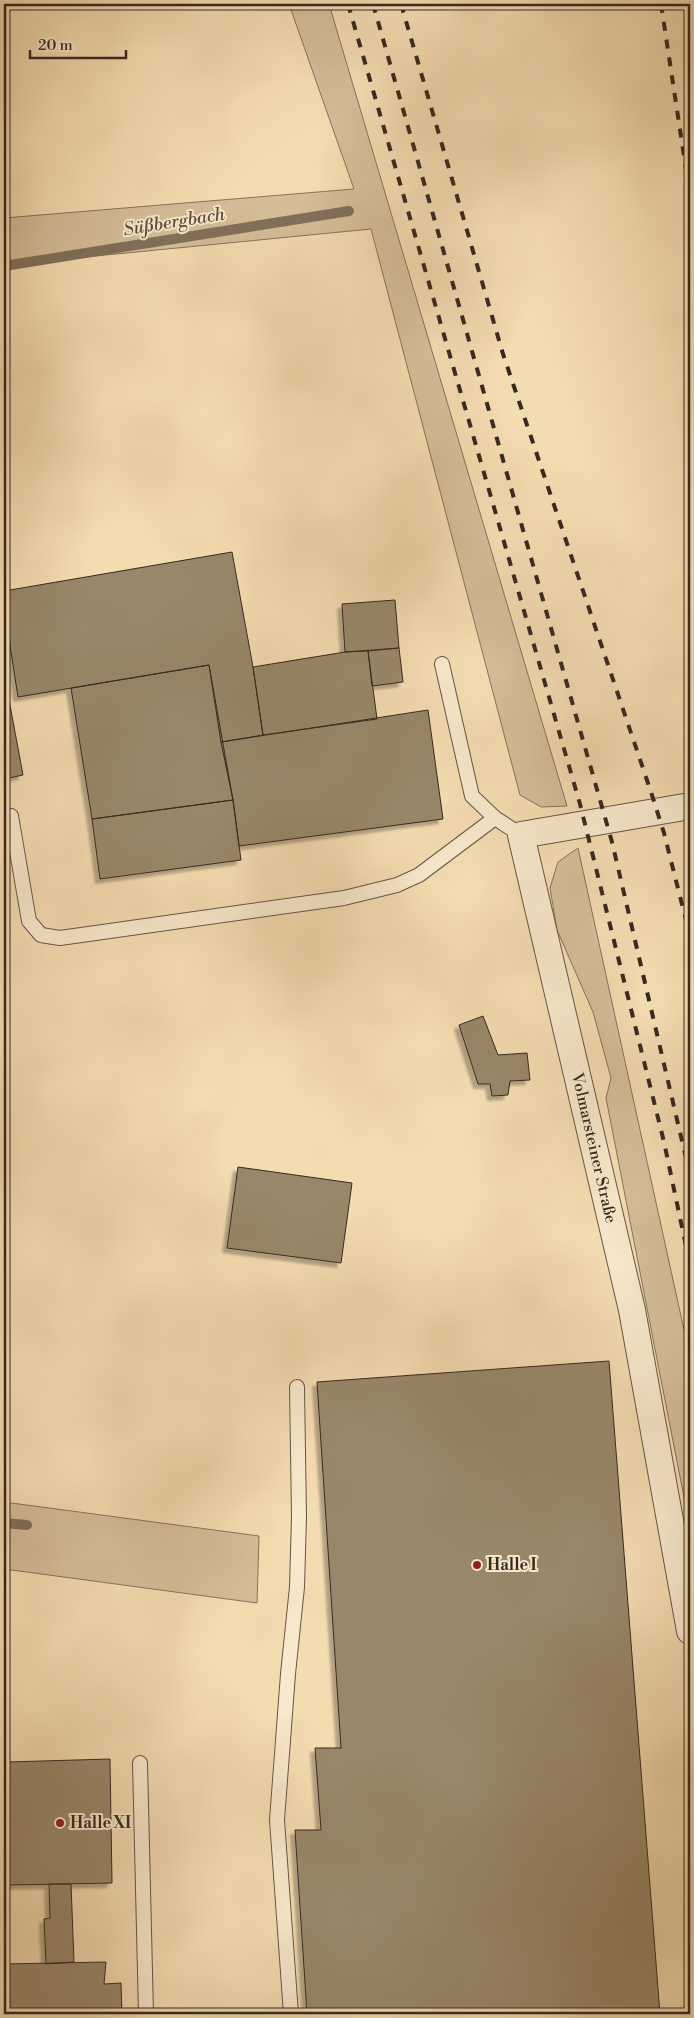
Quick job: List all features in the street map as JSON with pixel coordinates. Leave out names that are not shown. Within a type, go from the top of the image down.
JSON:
[{"type":"street","points":[[521,835],[690,806]]},
{"type":"street","name":"Volmarsteiner Straße","points":[[521,835],[632,1310],[690,1631]]},
{"type":"lane","points":[[442,664],[472,796],[495,818],[521,835]]},
{"type":"lane","points":[[12,816],[29,921],[41,936],[60,938],[344,898],[397,886],[419,875],[495,818]]},
{"type":"lane","points":[[291,2014],[277,1820],[297,1586],[299,1517],[297,1388]]},
{"type":"lane","points":[[140,1763],[146,2014]]},
{"type":"shaded area","points":[[289,4],[329,4],[567,806],[541,807],[520,795],[371,229],[4,265],[4,218],[354,189]]},
{"type":"shaded area","points":[[578,848],[690,1357],[690,1528],[606,1098],[611,1078],[593,1012],[557,930],[550,888],[558,862]]},
{"type":"shaded area","points":[[4,1502],[259,1536],[257,1603],[4,1569]]},
{"type":"building","points":[[232,552],[263,735],[221,742],[209,665],[18,697],[4,607],[4,591]]},
{"type":"building","points":[[395,600],[399,648],[345,652],[342,604]]},
{"type":"building","points":[[399,648],[403,682],[372,686],[368,651]]},
{"type":"building","points":[[368,651],[377,719],[263,735],[253,667],[345,652]]},
{"type":"building","points":[[209,665],[233,800],[92,819],[71,688]]},
{"type":"building","points":[[7,689],[23,775],[4,779],[4,690]]},
{"type":"building","points":[[428,710],[443,819],[239,846],[233,800],[221,742]]},
{"type":"building","points":[[233,800],[241,860],[100,879],[92,819]]},
{"type":"building","points":[[483,1016],[498,1055],[527,1053],[530,1080],[510,1081],[508,1095],[492,1096],[490,1084],[478,1084],[459,1025]]},
{"type":"building","points":[[238,1167],[352,1183],[341,1263],[227,1248]]},
{"type":"building","name":"Halle I","points":[[609,1361],[660,2014],[307,2014],[295,1830],[321,1830],[315,1748],[341,1748],[317,1382]]},
{"type":"building","name":"Halle XI","points":[[110,1759],[112,1883],[9,1885],[8,1762]]},
{"type":"building","points":[[49,1884],[71,1884],[74,1962],[46,1964],[44,1919],[50,1918]]},
{"type":"building","points":[[106,1962],[104,1984],[121,1983],[122,2014],[4,2014],[4,1964]]},
{"type":"waterway","name":"Süßbergbach","points":[[4,266],[349,211]]},
{"type":"waterway","points":[[4,1523],[27,1525]]},
{"type":"railway","points":[[348,4],[580,804],[664,1142],[690,1265]]},
{"type":"railway","points":[[373,4],[612,842],[690,1175]]},
{"type":"railway","points":[[401,4],[503,354],[651,792],[664,833],[690,936]]},
{"type":"railway","points":[[661,4],[690,196]]},
{"type":"place","name":"Halle I","points":[[477,1565]]},
{"type":"place","name":"Halle XI","points":[[60,1823]]}]
